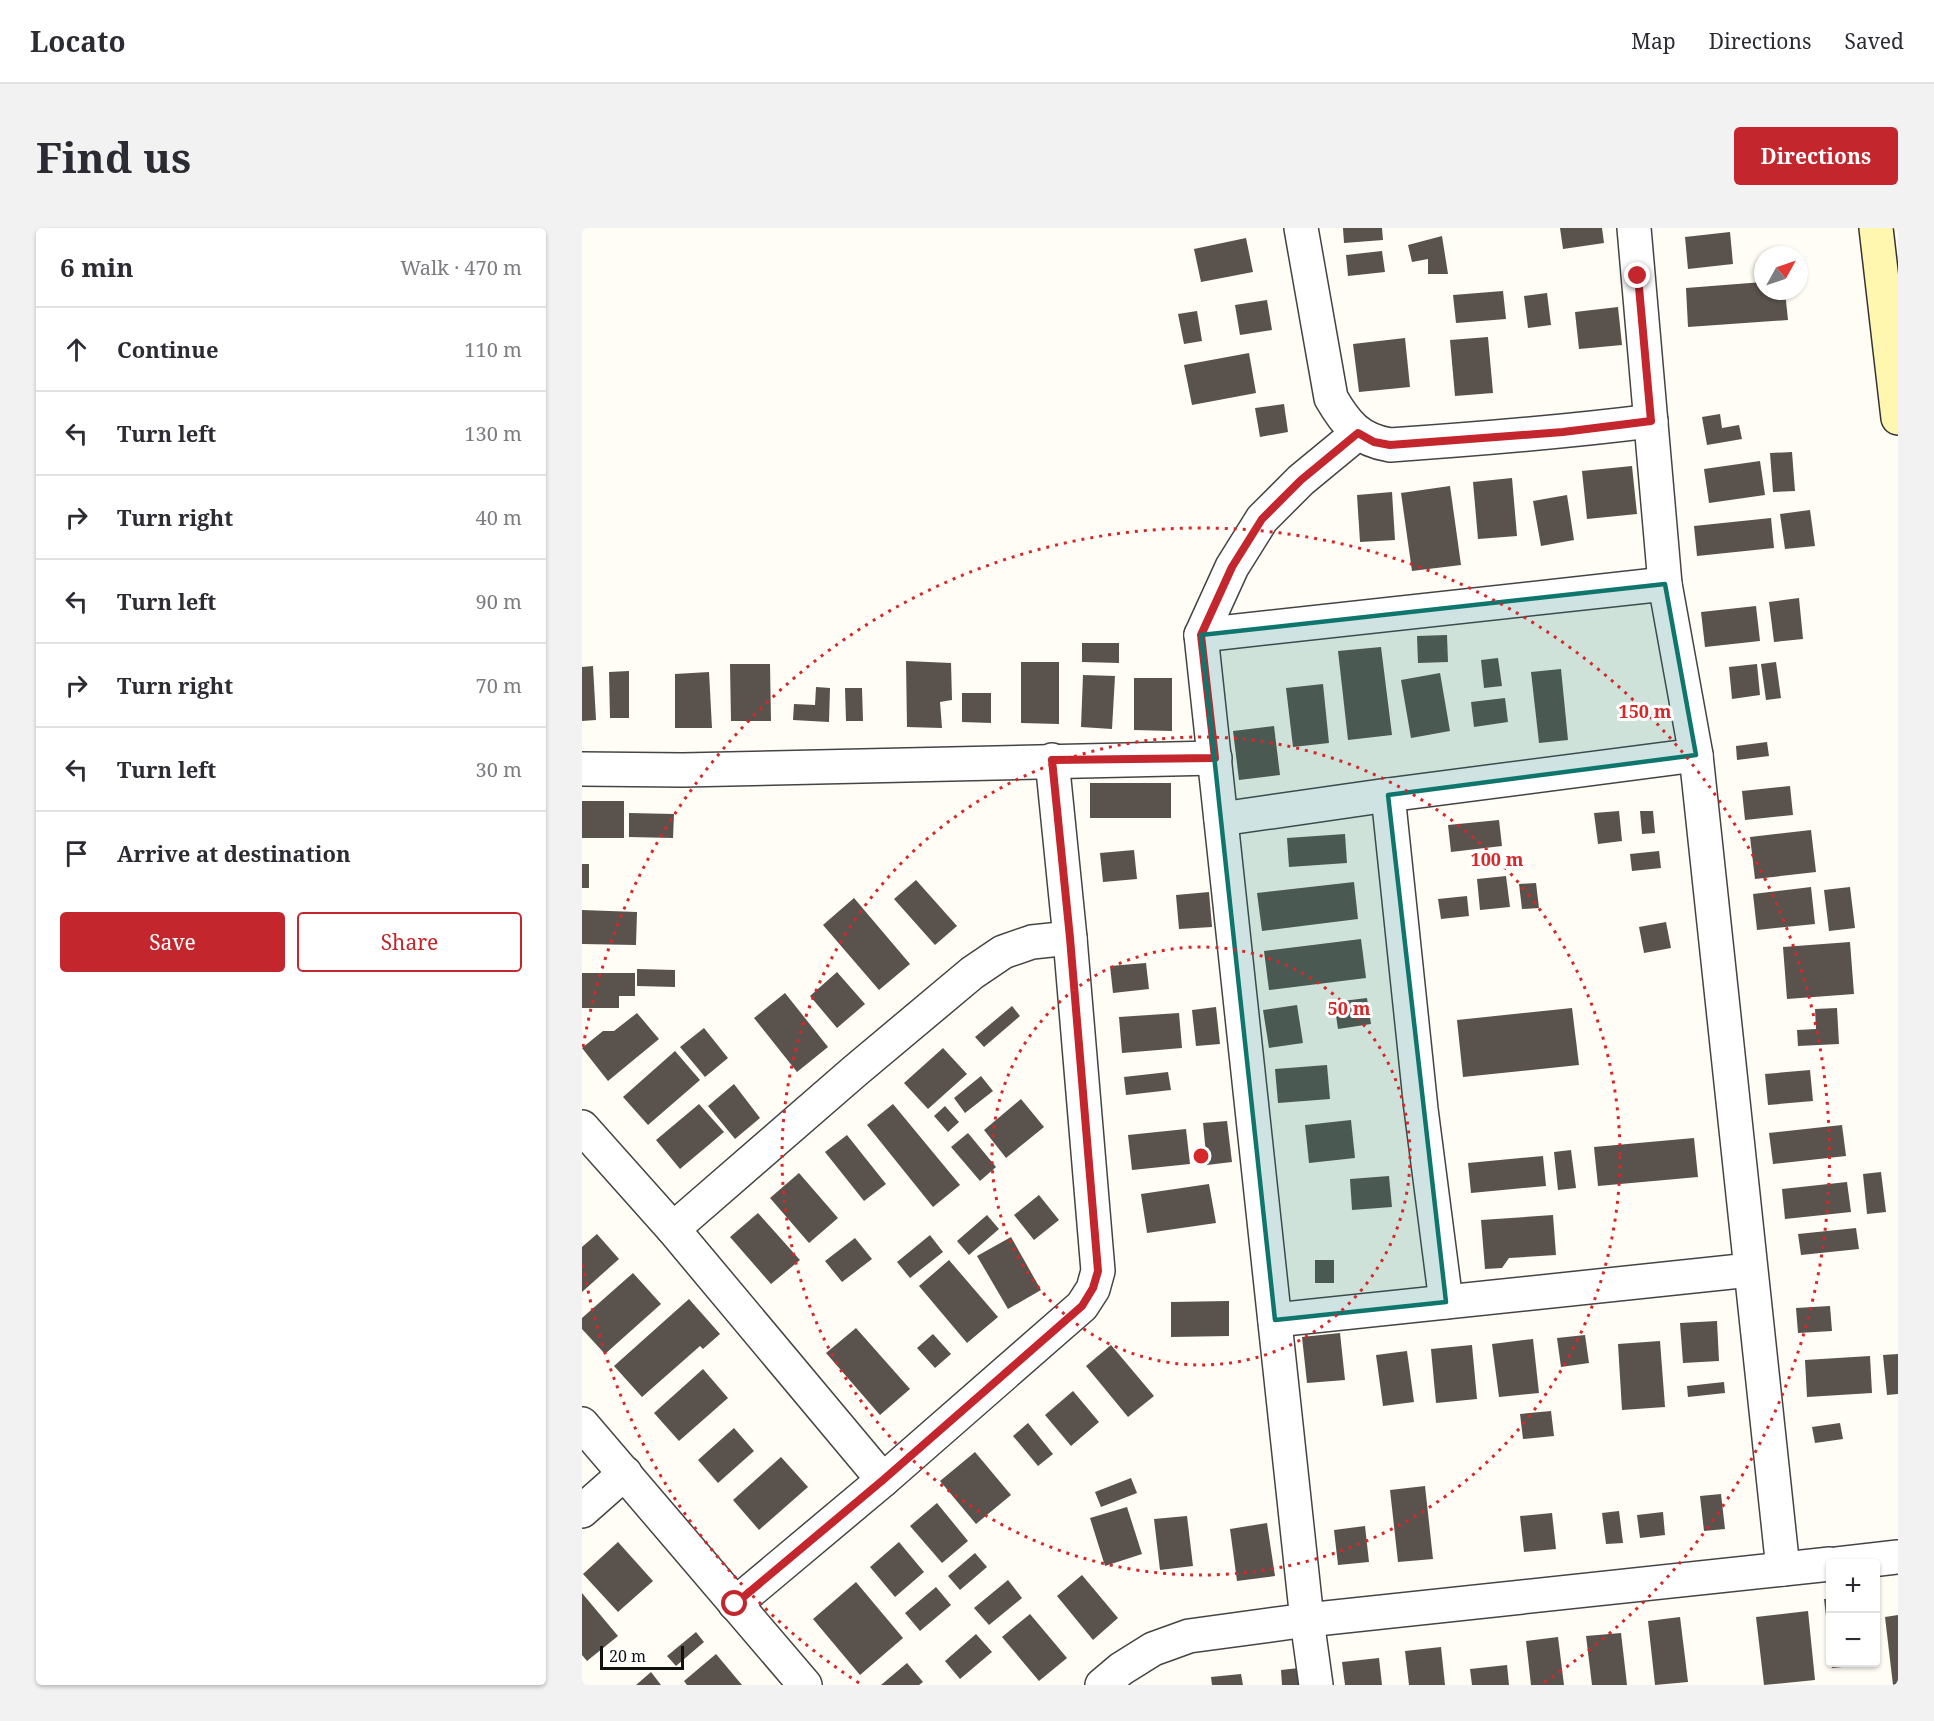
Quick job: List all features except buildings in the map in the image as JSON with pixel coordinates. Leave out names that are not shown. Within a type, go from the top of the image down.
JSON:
[{"type":"street","points":[[1301,228],[1331,398],[1342,417],[1358,433],[1374,442],[1390,445],[1563,432],[1651,421]]},
{"type":"street","points":[[1634,228],[1665,584],[1696,755],[1783,1569]]},
{"type":"street","points":[[1876,228],[1898,418]]},
{"type":"street","points":[[1316,1685],[1201,635],[1232,567],[1262,519],[1301,480],[1358,433]]},
{"type":"street","points":[[1201,635],[1665,584]]},
{"type":"street","points":[[1221,819],[1696,755]]},
{"type":"street","points":[[582,769],[683,770],[1215,758]]},
{"type":"street","points":[[735,1604],[883,1480],[1082,1306],[1093,1288],[1098,1271],[1070,938],[1052,760]]},
{"type":"street","points":[[1388,795],[1421,1109],[1446,1302]]},
{"type":"street","points":[[673,1229],[972,973],[1003,952],[1032,942],[1070,938]]},
{"type":"street","points":[[582,1127],[673,1229],[883,1480]]},
{"type":"street","points":[[1275,1320],[1750,1270]]},
{"type":"street","points":[[582,1424],[805,1685]]},
{"type":"street","points":[[582,1511],[625,1473]]},
{"type":"street","points":[[1878,1559],[1898,1557]]},
{"type":"street","points":[[1102,1685],[1121,1669],[1153,1649],[1189,1636],[1308,1620],[1826,1564]]},
{"type":"highlighted area","points":[[1665,584],[1696,755],[1388,795],[1446,1302],[1275,1320],[1201,635]]},
{"type":"route","points":[[735,1604],[883,1480],[1082,1306],[1093,1288],[1098,1271],[1070,938],[1052,760],[1215,758],[1201,635],[1232,567],[1262,519],[1301,480],[1358,433],[1374,442],[1390,445],[1563,432],[1651,421],[1638,276]]}]
